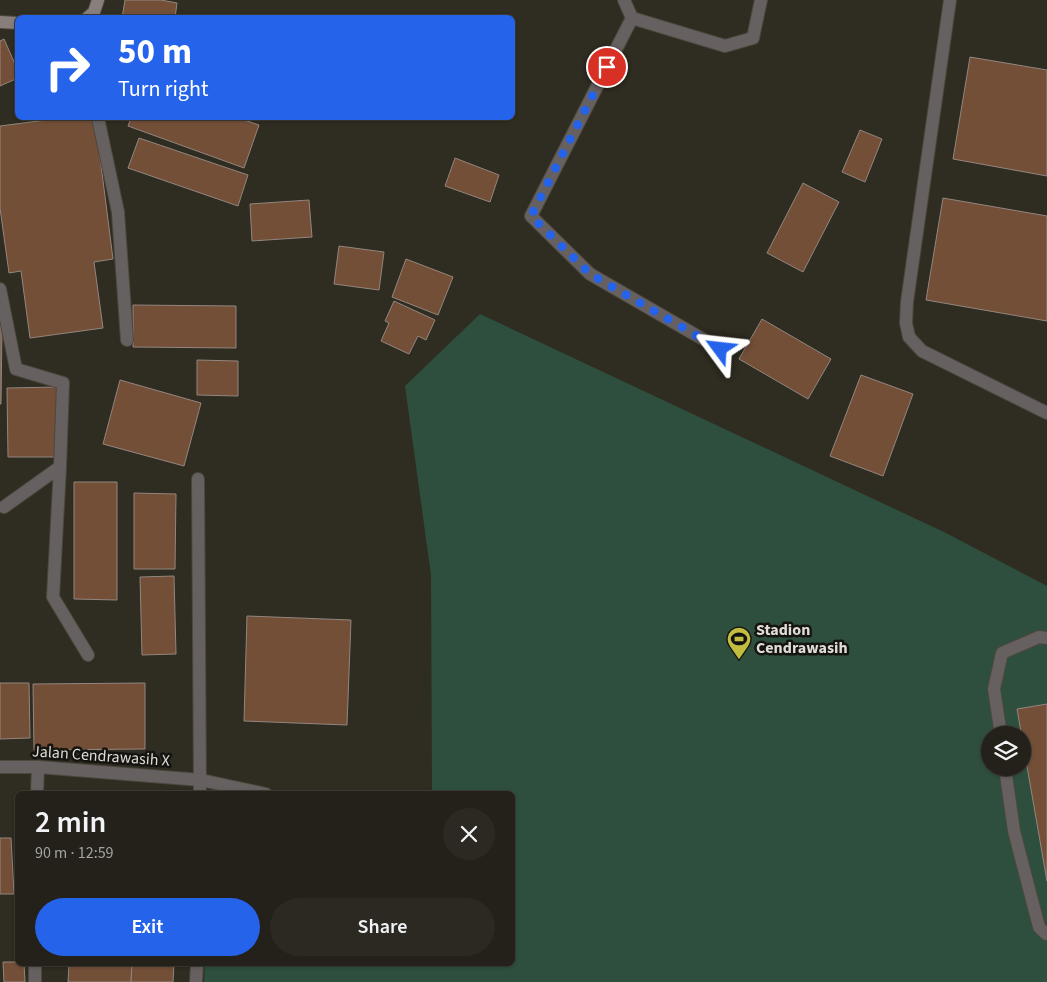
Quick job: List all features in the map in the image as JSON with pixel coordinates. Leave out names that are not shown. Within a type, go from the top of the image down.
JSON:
[{"type":"street","points":[[90,15],[94,12],[98,0]]},
{"type":"street","points":[[624,0],[632,18],[725,46],[753,38],[761,0]]},
{"type":"street","points":[[950,0],[907,302],[906,323],[909,337],[922,351],[1047,413]]},
{"type":"street","points":[[632,18],[531,216],[590,274],[720,349]]},
{"type":"street","points":[[0,22],[15,23]]},
{"type":"street","points":[[98,120],[118,212],[127,340]]},
{"type":"street","points":[[0,289],[16,369],[63,383],[53,597],[88,655]]},
{"type":"street","points":[[4,506],[60,467]]},
{"type":"street","points":[[198,478],[200,791]]},
{"type":"street","points":[[1000,726],[994,689],[1002,653],[1039,637],[1047,638]]},
{"type":"street","name":"Jalan Cendrawasih X","points":[[0,767],[38,767],[201,780],[252,791]]},
{"type":"street","points":[[37,791],[38,767]]},
{"type":"street","points":[[1006,776],[1014,831],[1039,927],[1047,933]]},
{"type":"street","points":[[35,982],[36,966]]},
{"type":"street","points":[[196,982],[197,966]]},
{"type":"green space","name":"Stadion Cendrawasih","points":[[480,314],[946,533],[1047,586],[1047,982],[204,982],[205,966],[515,966],[515,791],[432,791],[431,575],[405,386]]},
{"type":"building","points":[[125,0],[161,0],[177,3],[175,15],[122,15]]},
{"type":"building","points":[[4,39],[15,64],[15,79],[0,86],[0,41]]},
{"type":"building","points":[[970,57],[1047,70],[1047,176],[953,159]]},
{"type":"building","points":[[46,120],[95,120],[113,259],[94,262],[103,328],[30,338],[21,271],[9,273],[0,208],[0,126]]},
{"type":"building","points":[[130,120],[244,120],[259,125],[244,168],[128,126]]},
{"type":"building","points":[[860,130],[882,139],[865,182],[842,172]]},
{"type":"building","points":[[139,138],[248,175],[238,206],[128,168]]},
{"type":"building","points":[[455,158],[499,175],[490,202],[445,186]]},
{"type":"building","points":[[803,183],[839,202],[803,272],[767,253]]},
{"type":"building","points":[[943,198],[1047,216],[1047,321],[926,300]]},
{"type":"building","points":[[309,200],[312,237],[252,241],[250,204]]},
{"type":"building","points":[[339,246],[384,252],[379,290],[334,284]]},
{"type":"building","points":[[406,259],[453,277],[438,315],[392,297]]},
{"type":"building","points":[[394,301],[435,320],[426,340],[418,336],[409,354],[381,341],[389,323],[385,321]]},
{"type":"building","points":[[133,305],[236,306],[236,348],[133,347]]},
{"type":"building","points":[[762,319],[831,359],[808,399],[739,359]]},
{"type":"building","points":[[0,326],[2,326],[1,404],[0,404]]},
{"type":"building","points":[[197,360],[238,361],[238,396],[197,395]]},
{"type":"building","points":[[861,375],[913,394],[883,476],[830,456]]},
{"type":"building","points":[[120,380],[201,403],[184,466],[103,444]]},
{"type":"building","points":[[57,387],[57,457],[8,457],[7,388]]},
{"type":"building","points":[[74,482],[117,482],[117,600],[74,599]]},
{"type":"building","points":[[134,493],[176,494],[175,569],[134,569]]},
{"type":"building","points":[[174,576],[176,654],[142,655],[140,577]]},
{"type":"building","points":[[247,616],[351,620],[347,725],[244,721]]},
{"type":"building","points":[[0,683],[29,683],[30,738],[0,739]]},
{"type":"building","points":[[145,683],[145,749],[34,750],[33,684]]},
{"type":"building","points":[[1047,704],[1047,881],[1029,776],[1031,776],[1031,726],[1020,726],[1017,709]]},
{"type":"building","points":[[0,838],[11,838],[14,894],[0,894]]},
{"type":"building","points":[[3,962],[15,962],[15,966],[24,966],[25,982],[4,982]]},
{"type":"building","points":[[69,966],[132,966],[131,982],[68,982]]},
{"type":"building","points":[[132,966],[174,966],[173,982],[131,982]]},
{"type":"place","name":"Stadion Cendrawasih","points":[[739,660]]},
{"type":"route","points":[[607,67],[531,216],[590,274],[720,349]]}]
